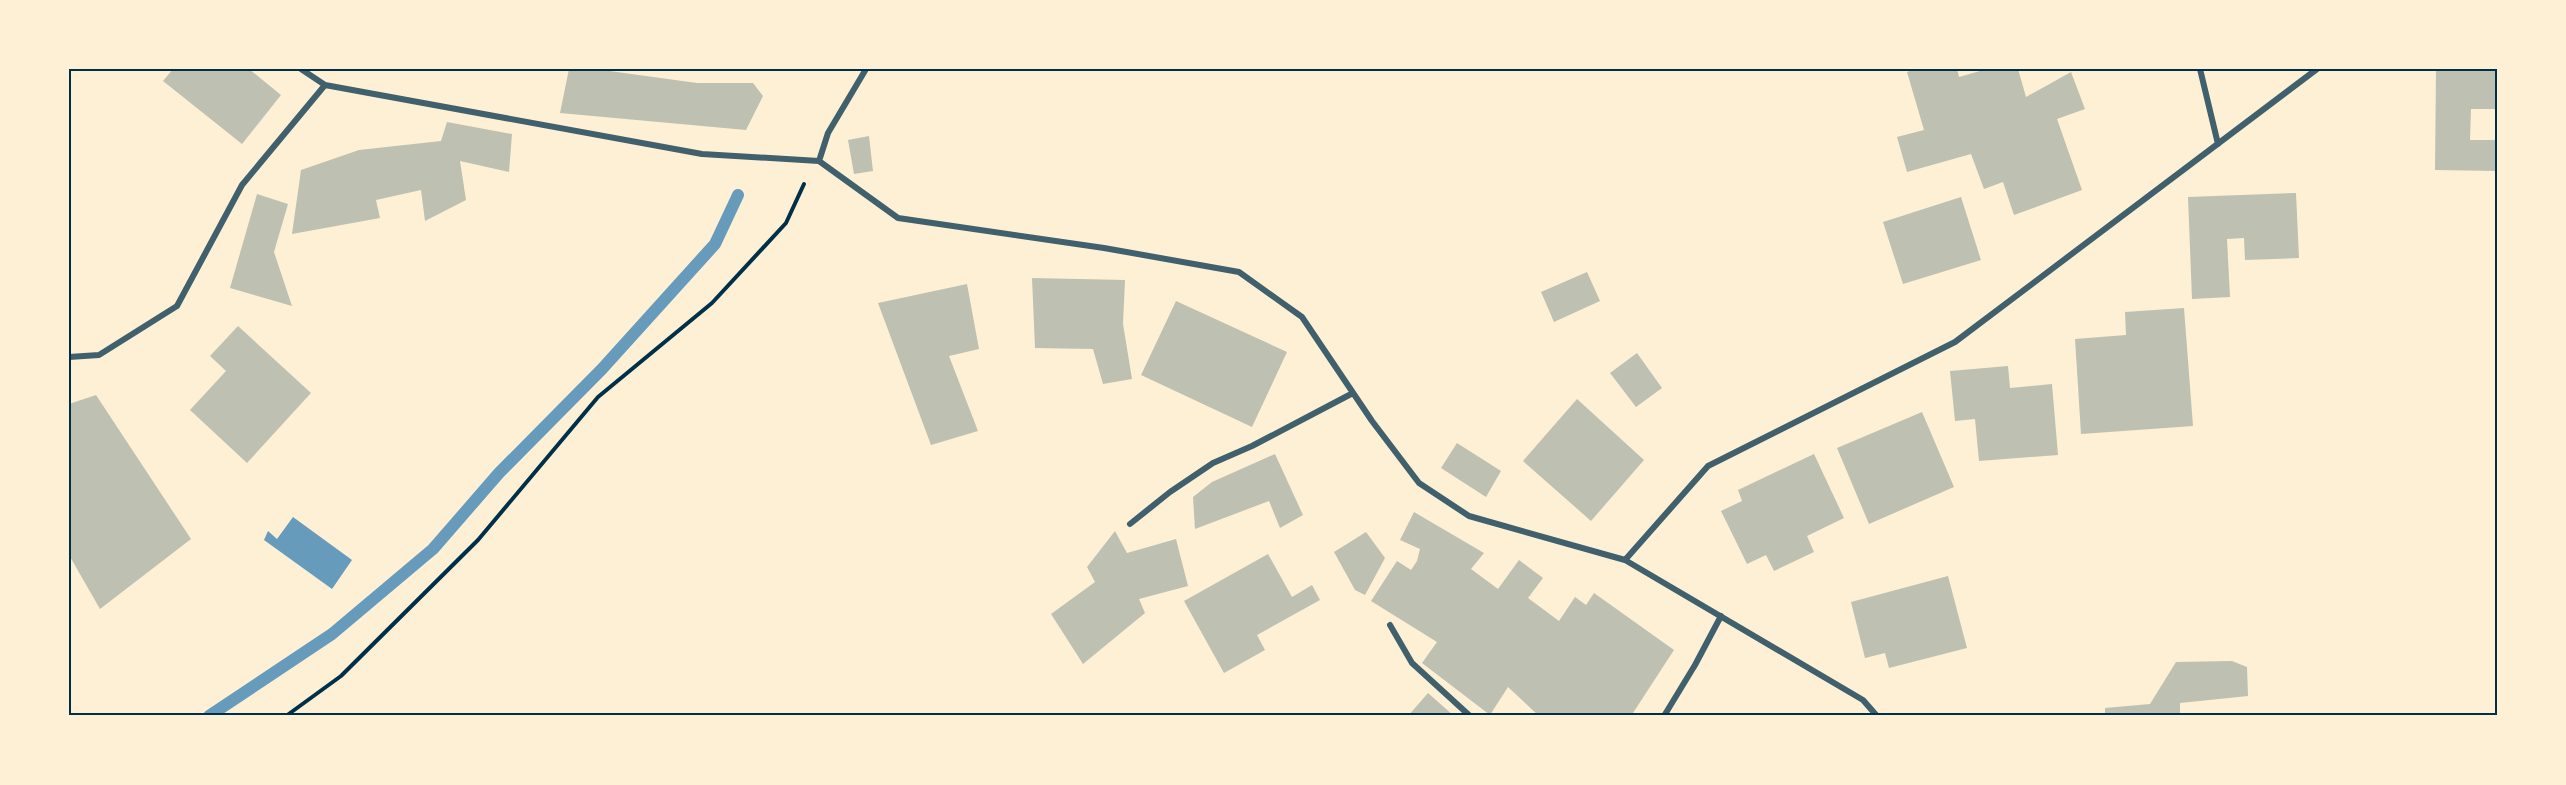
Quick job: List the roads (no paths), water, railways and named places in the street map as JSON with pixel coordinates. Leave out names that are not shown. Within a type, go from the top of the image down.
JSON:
[{"type":"street","points":[[301,69],[325,85],[702,154],[819,161],[898,218],[1104,248],[1239,272],[1302,317],[1353,393],[1419,483],[1470,516],[1626,560],[1863,700],[1877,716]]},
{"type":"street","points":[[819,161],[828,133],[866,69]]},
{"type":"street","points":[[2200,69],[2218,144]]},
{"type":"street","points":[[1626,560],[1708,466],[1955,342],[2316,69]]},
{"type":"street","points":[[69,357],[99,355],[177,306],[242,185],[325,85]]},
{"type":"street","points":[[1130,524],[1170,492],[1213,463],[1252,446],[1353,393]]},
{"type":"street","points":[[1664,716],[1721,616]]},
{"type":"street","points":[[1390,625],[1412,663],[1470,716]]},
{"type":"water","points":[[293,517],[352,560],[332,589],[264,540],[268,531],[277,539]]},
{"type":"waterway","points":[[209,716],[332,634],[433,549],[499,473],[602,369],[715,244],[738,195]]}]
